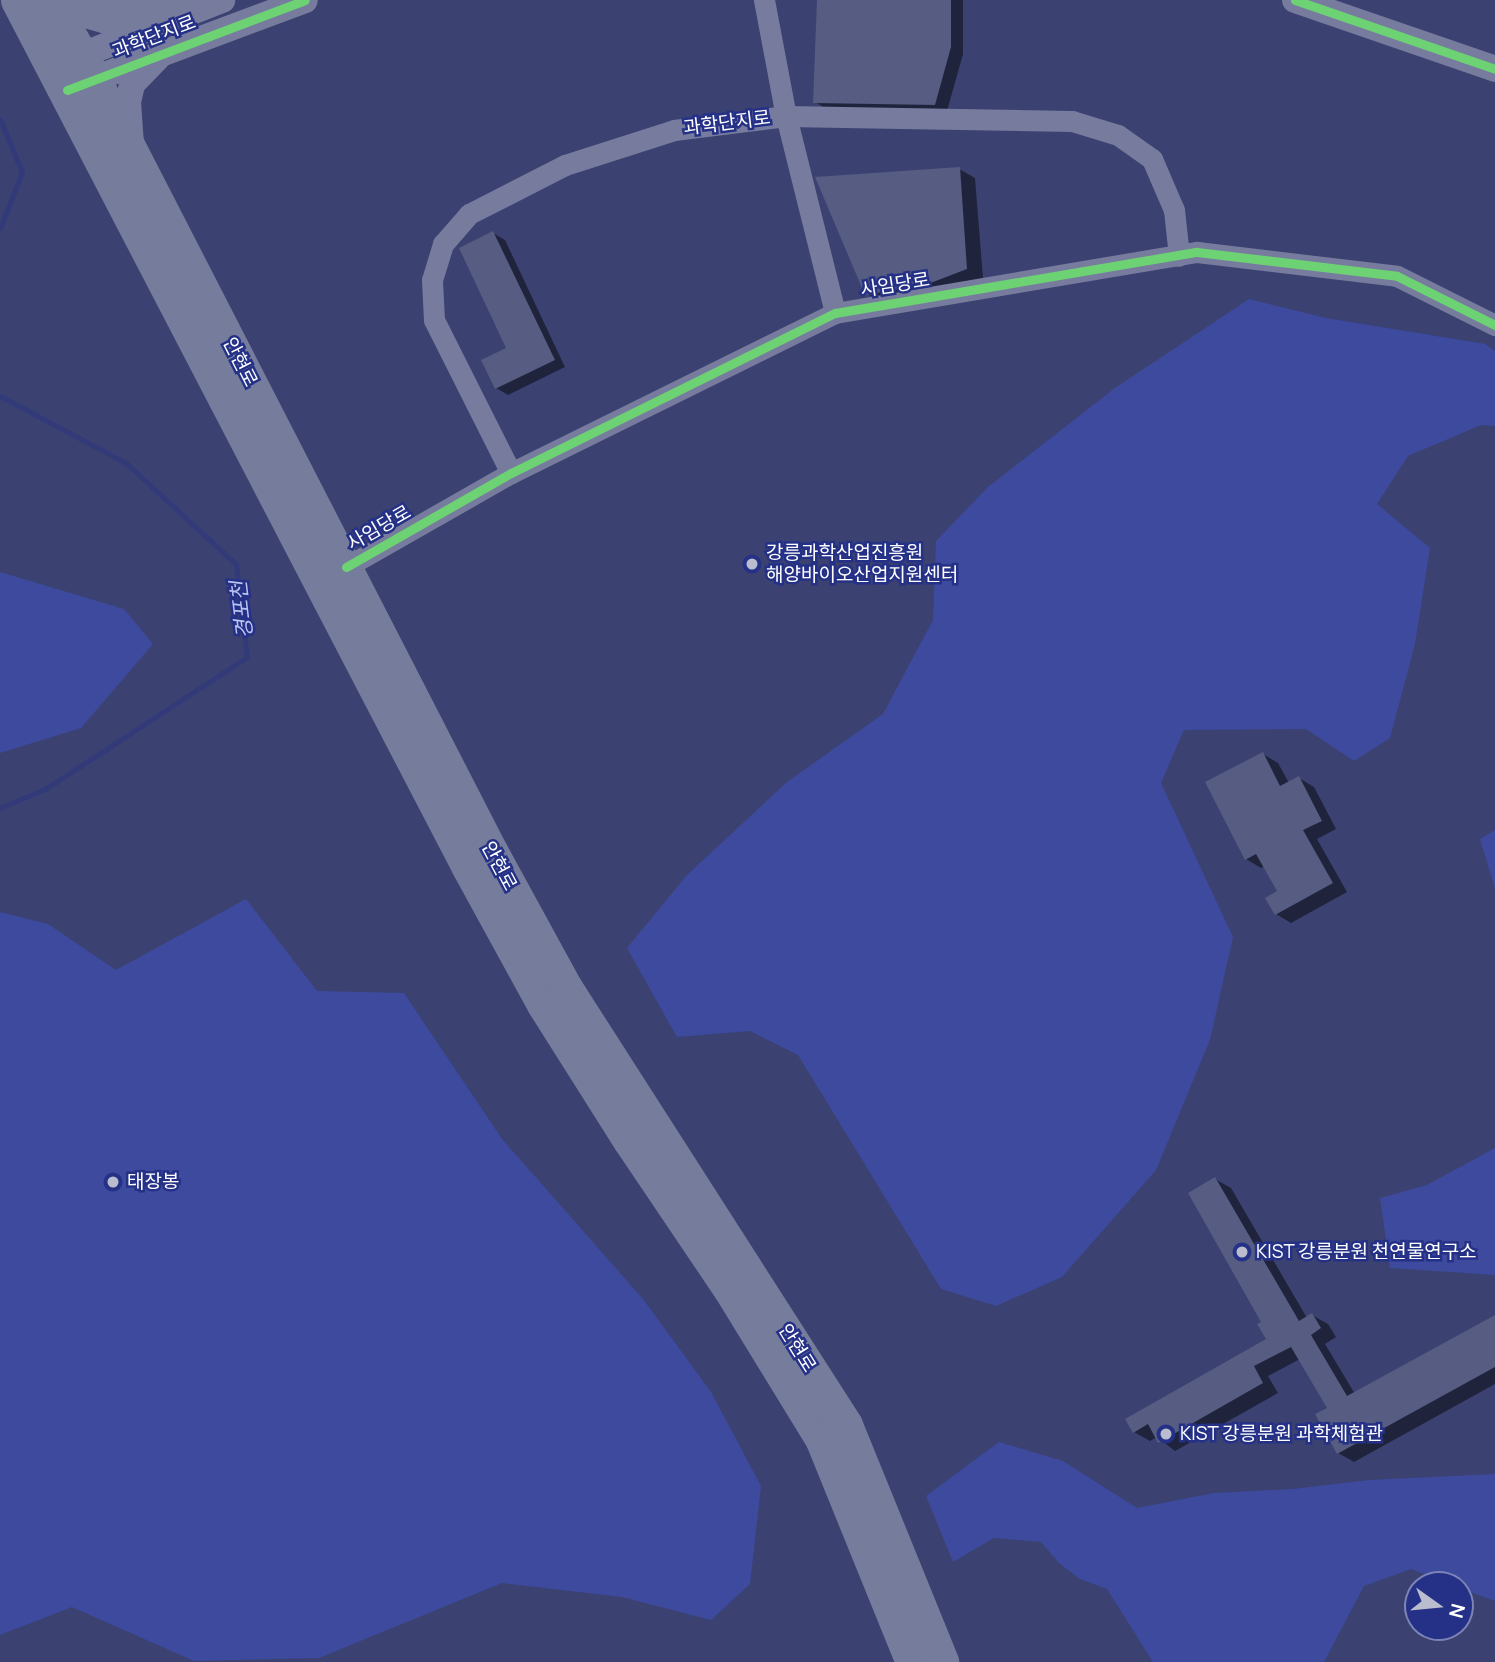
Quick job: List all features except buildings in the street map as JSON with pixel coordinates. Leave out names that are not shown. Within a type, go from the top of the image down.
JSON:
[{"type":"highway","points":[[18,0],[74,72]]},
{"type":"highway","points":[[48,0],[74,72]]},
{"type":"highway","points":[[77,0],[89,11],[107,16],[128,16],[180,0]]},
{"type":"highway","name":"안현로","points":[[74,72],[132,154],[334,574]]},
{"type":"highway","name":"안현로","points":[[74,72],[334,574],[565,988],[834,1431],[941,1662]]},
{"type":"highway","name":"안현로","points":[[834,1431],[913,1662]]},
{"type":"street","name":"과학단지로","points":[[74,72],[222,0]]},
{"type":"street","name":"과학단지로","points":[[74,72],[165,52],[305,0]]},
{"type":"street","name":"과학단지로","points":[[764,0],[786,116],[835,313]]},
{"type":"street","points":[[1295,0],[1495,69]]},
{"type":"street","points":[[132,154],[128,102],[132,84],[165,52]]},
{"type":"street","name":"과학단지로","points":[[511,473],[434,320],[432,280],[443,244],[469,214],[565,165],[674,130],[786,116],[1072,121],[1118,135],[1152,159],[1174,210],[1179,256]]},
{"type":"street","name":"사임당로","points":[[334,574],[511,473],[835,313],[1197,252],[1396,276],[1495,325]]},
{"type":"shaded area","points":[[1249,299],[1326,318],[1485,344],[1495,351],[1495,426],[1481,425],[1408,456],[1377,504],[1430,548],[1415,644],[1390,738],[1354,761],[1306,729],[1184,730],[1161,783],[1233,937],[1210,1040],[1156,1170],[1062,1277],[996,1306],[941,1289],[798,1055],[750,1031],[677,1037],[627,948],[687,875],[787,782],[883,714],[933,620],[936,541],[988,487],[1115,388]]},
{"type":"shaded area","points":[[0,572],[124,609],[153,644],[81,728],[0,753]]},
{"type":"shaded area","points":[[1495,830],[1495,889],[1480,839]]},
{"type":"shaded area","points":[[246,899],[317,991],[404,993],[502,1139],[643,1299],[711,1392],[761,1486],[750,1584],[711,1620],[622,1597],[502,1583],[319,1658],[194,1661],[72,1607],[0,1635],[0,912],[48,924],[116,970]]},
{"type":"shaded area","points":[[1495,1148],[1495,1275],[1390,1268],[1380,1198],[1427,1185]]},
{"type":"shaded area","points":[[999,1442],[1063,1461],[1137,1508],[1214,1493],[1293,1489],[1369,1480],[1495,1474],[1495,1601],[1474,1593],[1474,1571],[1411,1569],[1364,1586],[1324,1662],[1153,1662],[1107,1589],[1080,1579],[1059,1563],[1041,1542],[994,1538],[953,1562],[926,1496]]},
{"type":"waterway","name":"경포천","points":[[0,119],[22,172],[0,228]]},
{"type":"waterway","name":"경포천","points":[[0,396],[126,463],[236,564],[247,657],[45,789],[0,808]]},
{"type":"cycle path","points":[[67,90],[305,0]]},
{"type":"cycle path","points":[[1295,0],[1495,69]]},
{"type":"cycle path","points":[[346,567],[511,473],[835,313],[1197,252],[1397,276],[1495,325]]},
{"type":"place","name":"강릉과학산업진흥원 해양바이오산업지원센터","points":[[752,564]]},
{"type":"place","name":"태장봉","points":[[113,1182]]},
{"type":"place","name":"KIST 강릉분원 천연물연구소","points":[[1242,1252]]},
{"type":"place","name":"KIST 강릉분원 과학체험관","points":[[1166,1434]]}]
